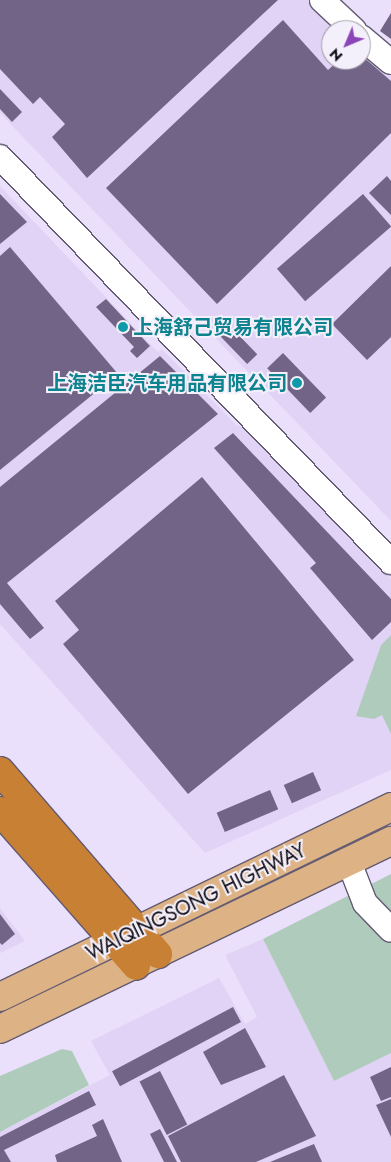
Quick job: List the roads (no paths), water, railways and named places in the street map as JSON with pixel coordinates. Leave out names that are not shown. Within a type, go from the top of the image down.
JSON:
[{"type":"highway","points":[[0,771],[127,937],[147,960]]},
{"type":"highway","points":[[0,811],[127,937]]},
{"type":"main road","name":"WAIQINGSONG HIGHWAY","points":[[0,997],[127,937],[391,807]]},
{"type":"main road","name":"WAIQINGSONG HIGHWAY","points":[[0,1029],[147,960],[391,841]]},
{"type":"street","points":[[322,0],[343,20]]},
{"type":"street","points":[[371,45],[391,62]]},
{"type":"street","points":[[0,157],[391,562]]},
{"type":"street","points":[[349,862],[365,903],[391,930]]},
{"type":"place","name":"上海舒己贸易有限公司","points":[[123,327]]},
{"type":"place","name":"上海洁臣汽车用品有限公司","points":[[297,383]]}]
